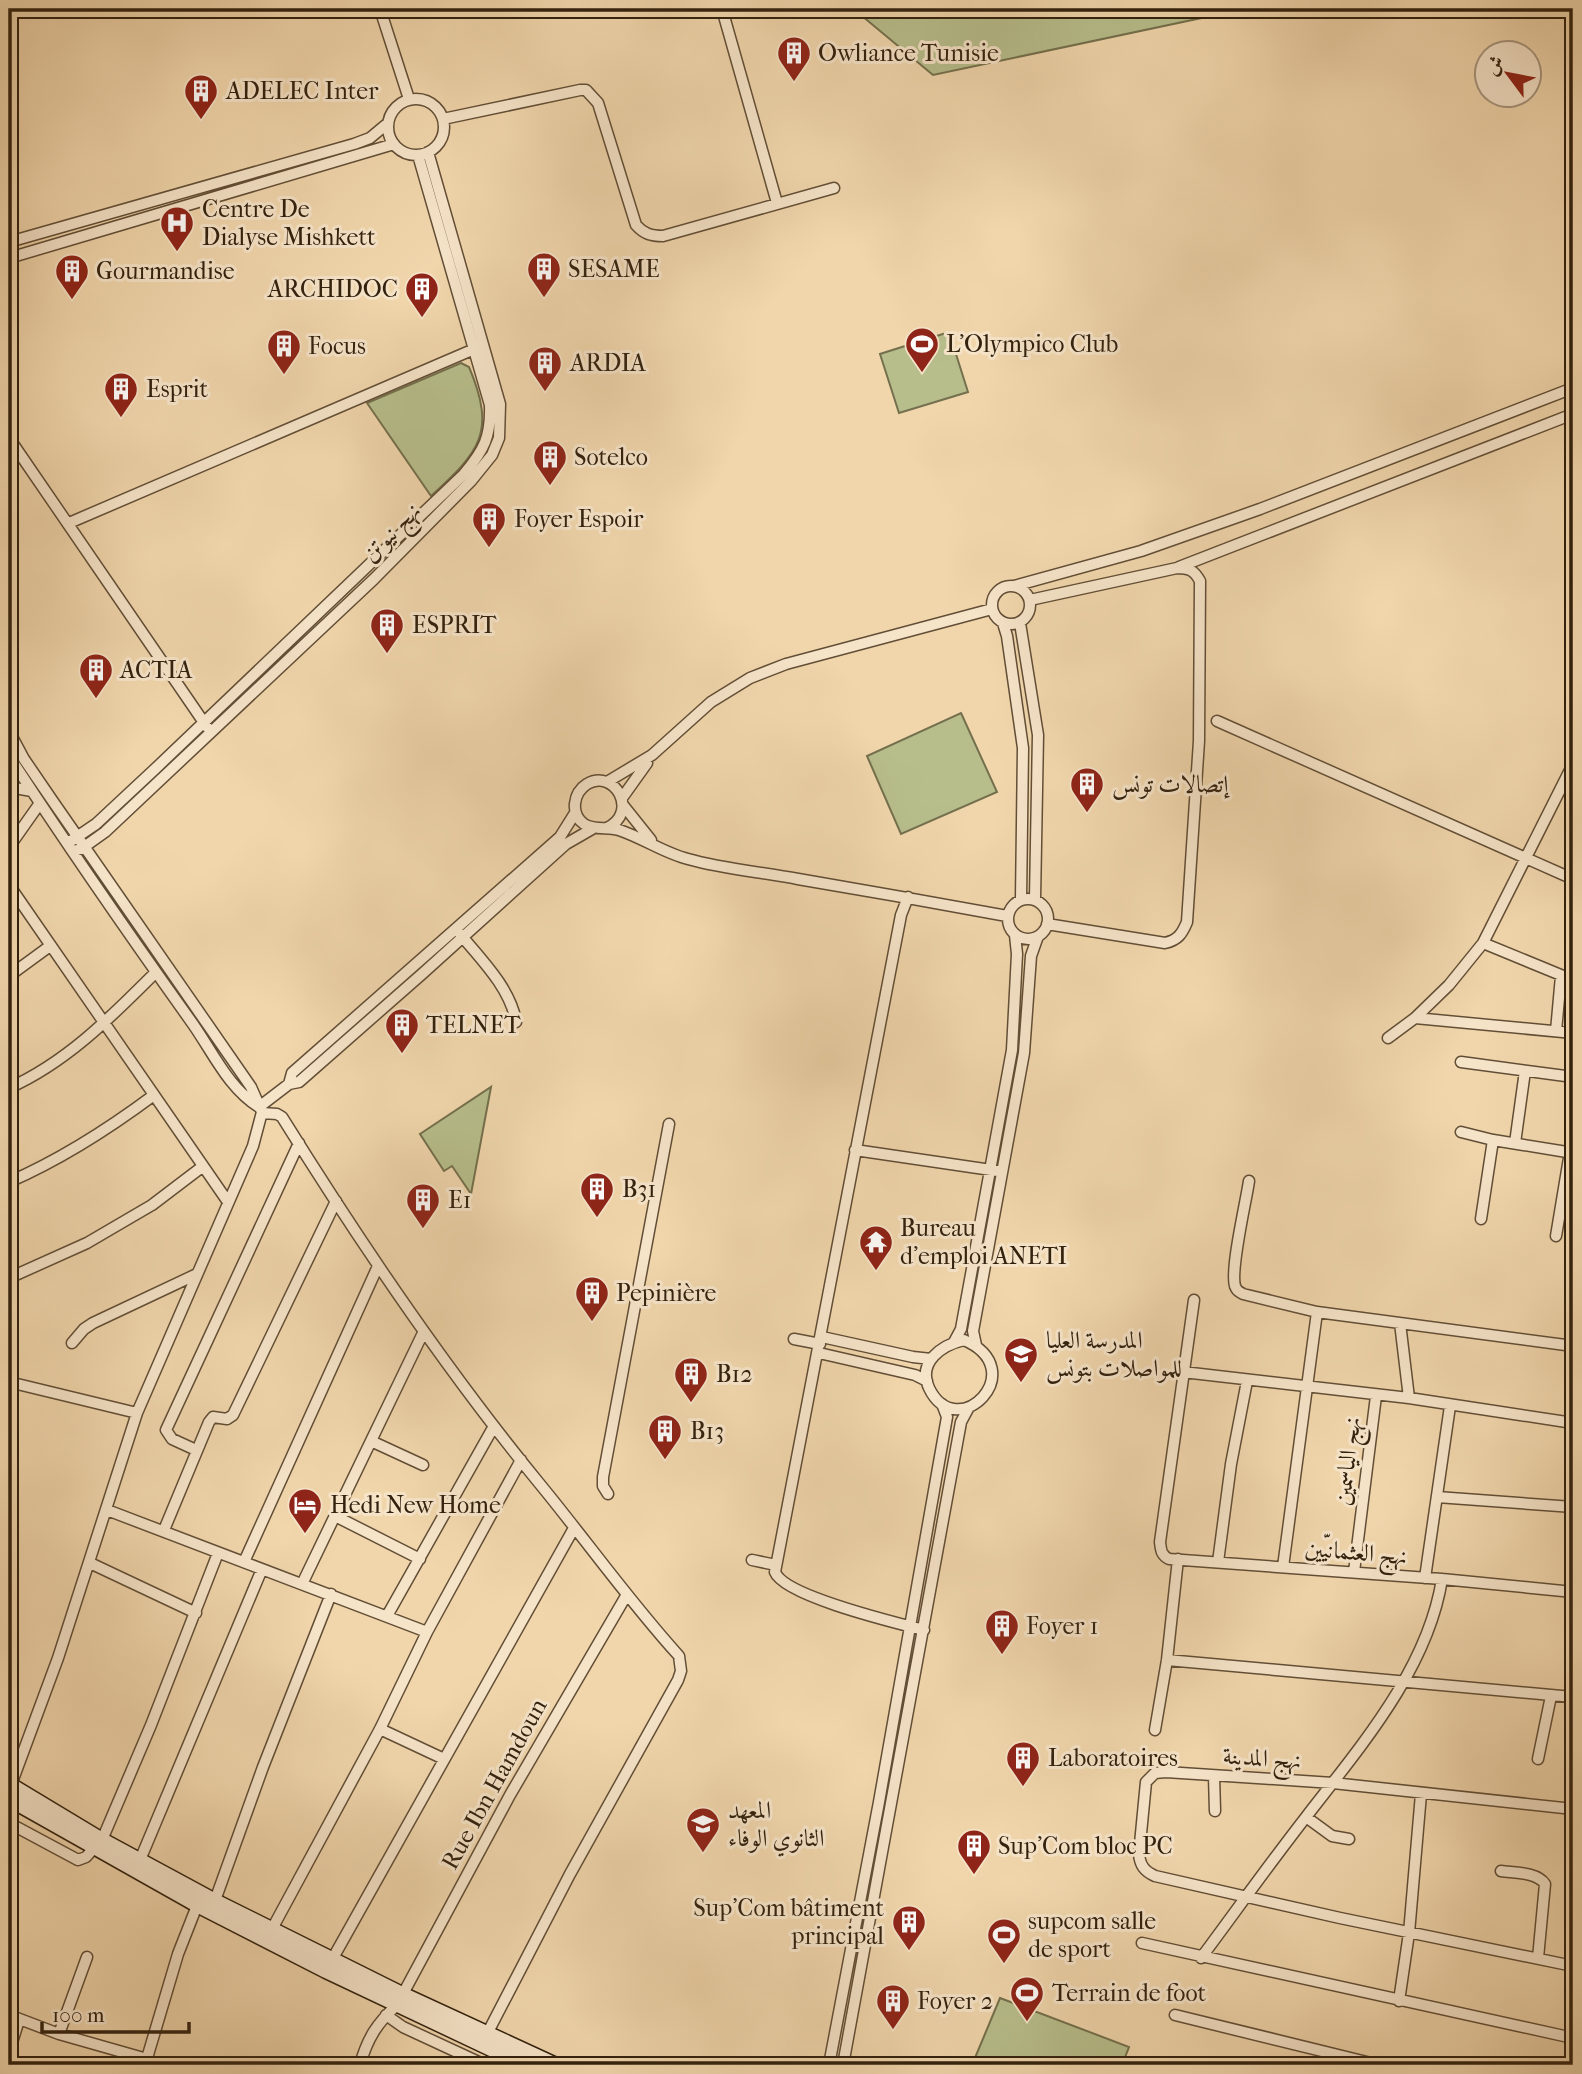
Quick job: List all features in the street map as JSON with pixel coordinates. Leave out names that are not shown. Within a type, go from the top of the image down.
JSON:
[{"type":"street","points":[[9,15],[29,9]]},
{"type":"street","points":[[380,9],[409,99]]},
{"type":"street","points":[[722,9],[777,203]]},
{"type":"street","points":[[443,119],[586,90],[598,103],[636,225],[642,232],[652,236],[663,236],[834,188]]},
{"type":"street","points":[[409,99],[430,102],[439,110],[443,119],[441,141],[423,153],[402,151],[394,144],[389,134],[388,123],[392,113],[399,104],[409,99]]},
{"type":"street","points":[[9,242],[354,144],[370,138],[388,123]]},
{"type":"street","points":[[9,258],[394,144]]},
{"type":"street","name":"نهج نيوتن","points":[[76,845],[105,832],[374,579],[471,481],[492,455],[500,404],[480,346],[423,153]]},
{"type":"street","points":[[159,200],[163,212]]},
{"type":"street","points":[[69,523],[480,346]]},
{"type":"street","points":[[1014,586],[1021,588],[1030,600],[1030,608],[1027,617],[1013,625],[1003,623],[993,614],[993,599],[998,590],[1141,551],[1260,509],[1573,388]]},
{"type":"street","points":[[1030,600],[1177,568],[1573,414]]},
{"type":"street","name":"نهج نيوتن","points":[[76,845],[464,474],[495,430]]},
{"type":"street","points":[[9,438],[211,732]]},
{"type":"street","points":[[1047,923],[1165,943],[1174,941],[1182,934],[1187,922],[1199,741],[1200,581],[1196,573],[1188,568],[1177,568]]},
{"type":"street","points":[[460,933],[560,836],[575,814],[578,792],[588,783],[607,782],[629,771],[652,755],[711,702],[750,678],[786,664],[992,609]]},
{"type":"street","points":[[1003,623],[1023,748],[1021,899]]},
{"type":"street","points":[[1020,623],[1038,735],[1035,899]]},
{"type":"street","points":[[1216,721],[1573,879]]},
{"type":"street","points":[[9,731],[155,973],[232,1084],[261,1110],[282,1116],[423,1333],[626,1596],[679,1656],[681,1671],[576,1862],[487,2034]]},
{"type":"street","points":[[9,755],[40,803],[76,845],[227,1049],[251,1087],[261,1110]]},
{"type":"street","points":[[525,2065],[395,2005],[98,1844],[9,1790],[58,1658],[137,1413],[253,1146],[261,1110],[289,1084],[292,1073],[566,844],[592,829],[607,828],[615,824],[621,815],[623,802],[652,755]]},
{"type":"street","points":[[1388,1038],[1415,1018],[1449,985],[1483,943],[1573,764]]},
{"type":"street","points":[[607,782],[616,788],[640,830],[655,845]]},
{"type":"street","points":[[9,787],[32,791]]},
{"type":"street","points":[[9,847],[40,803]]},
{"type":"street","points":[[575,814],[592,829]]},
{"type":"street","points":[[607,828],[691,860],[1007,916]]},
{"type":"street","points":[[9,885],[228,1202]]},
{"type":"street","points":[[908,897],[901,915],[855,1150],[776,1565],[776,1577],[799,1592],[924,1630]]},
{"type":"street","points":[[976,1345],[964,1340],[944,1346],[931,1359],[926,1370],[927,1381],[937,1400],[954,1410],[968,1409],[980,1402],[993,1379],[990,1362],[976,1345],[973,1331],[1024,1053],[1031,956],[1038,936],[1047,923],[1046,909],[1035,899],[1021,899],[1010,909],[1007,916],[1009,928],[1023,939],[1038,936]]},
{"type":"street","points":[[460,933],[499,984],[510,1003],[516,1022]]},
{"type":"street","points":[[954,1342],[961,1329],[1012,1050],[1017,954],[1015,935]]},
{"type":"street","points":[[1483,943],[1573,980]]},
{"type":"street","points":[[9,976],[50,946]]},
{"type":"street","points":[[9,1088],[65,1055],[104,1024],[155,973]]},
{"type":"street","points":[[1556,1031],[1561,976]]},
{"type":"street","points":[[1415,1018],[1573,1033]]},
{"type":"street","points":[[1461,1062],[1573,1077]]},
{"type":"street","points":[[1516,1143],[1525,1071]]},
{"type":"street","points":[[9,1182],[41,1168],[101,1134],[154,1095]]},
{"type":"street","points":[[608,1494],[603,1486],[603,1477],[669,1124]]},
{"type":"street","points":[[1461,1132],[1571,1153],[1556,1236]]},
{"type":"street","points":[[1481,1219],[1493,1140]]},
{"type":"street","points":[[196,1450],[172,1438],[166,1430],[299,1143]]},
{"type":"street","points":[[855,1150],[1004,1172]]},
{"type":"street","points":[[9,1278],[87,1243],[152,1205],[202,1167]]},
{"type":"street","points":[[1249,1181],[1236,1254],[1234,1284],[1242,1294],[1317,1312],[1573,1346]]},
{"type":"street","points":[[164,1531],[211,1419],[227,1419],[233,1415],[336,1201]]},
{"type":"street","points":[[244,1562],[378,1266]]},
{"type":"street","points":[[72,1343],[93,1323],[197,1273]]},
{"type":"street","points":[[1155,1730],[1167,1660],[1178,1559],[1167,1558],[1161,1551],[1162,1530],[1194,1300]]},
{"type":"street","points":[[1283,1567],[1317,1312]]},
{"type":"street","points":[[1400,1323],[1409,1398]]},
{"type":"street","points":[[302,1584],[423,1333]]},
{"type":"street","points":[[793,1339],[820,1345],[927,1381]]},
{"type":"street","points":[[820,1345],[931,1359]]},
{"type":"street","points":[[1183,1372],[1409,1398],[1573,1423]]},
{"type":"street","points":[[1218,1562],[1231,1464],[1247,1381]]},
{"type":"street","points":[[9,1382],[137,1413]]},
{"type":"street","name":"نهج الياسمين","points":[[1354,1573],[1376,1396]]},
{"type":"street","points":[[829,2065],[947,1418],[942,1404]]},
{"type":"street","points":[[1425,1578],[1450,1406]]},
{"type":"street","points":[[843,2065],[961,1422],[968,1409]]},
{"type":"street","points":[[387,1616],[494,1426]]},
{"type":"street","points":[[371,1441],[423,1465]]},
{"type":"street","points":[[272,1929],[380,1729],[427,1632],[521,1460]]},
{"type":"street","points":[[1437,1497],[1573,1507]]},
{"type":"street","points":[[107,1510],[427,1632]]},
{"type":"street","points":[[335,1516],[420,1559]]},
{"type":"street","points":[[333,1958],[573,1528]]},
{"type":"street","points":[[9,1823],[78,1860],[86,1857],[98,1844],[218,1553]]},
{"type":"street","name":"نهج العثمانيّين","points":[[1178,1559],[1573,1592]]},
{"type":"street","points":[[752,1560],[776,1565]]},
{"type":"street","points":[[90,1563],[195,1613]]},
{"type":"street","points":[[140,1860],[262,1569]]},
{"type":"street","points":[[1201,1958],[1333,1783],[1405,1680],[1429,1631],[1442,1579]]},
{"type":"street","points":[[9,2052],[14,2018],[146,2062],[178,1954],[206,1903],[331,1594]]},
{"type":"street","name":"Rue Ibn Hamdoun","points":[[360,2065],[369,2036],[395,2005],[510,1795],[626,1596]]},
{"type":"street","points":[[1167,1660],[1405,1680],[1551,1696],[1572,1693]]},
{"type":"street","points":[[1538,1759],[1551,1696]]},
{"type":"street","points":[[380,1729],[444,1759]]},
{"type":"street","name":"نهج المدينة","points":[[1247,1897],[1147,1872],[1140,1863],[1139,1854],[1144,1789],[1150,1777],[1166,1772],[1333,1783],[1573,1809]]},
{"type":"street","points":[[1214,1776],[1215,1811]]},
{"type":"street","points":[[1399,2001],[1409,1933],[1421,1794]]},
{"type":"street","points":[[1306,1817],[1332,1836],[1349,1839]]},
{"type":"street","points":[[98,1844],[140,1860],[206,1903],[272,1929],[333,1958],[395,2005],[487,2034],[556,2065]]},
{"type":"street","points":[[1501,1871],[1534,1876],[1545,1885],[1538,1958]]},
{"type":"street","points":[[1247,1897],[1573,1966]]},
{"type":"street","points":[[1142,1943],[1573,2038]]},
{"type":"street","points":[[59,2034],[87,1956]]},
{"type":"street","points":[[395,2005],[404,2027],[485,2065]]},
{"type":"street","points":[[1174,2015],[1379,2065]]},
{"type":"green space","points":[[860,9],[1244,9],[933,75],[862,16]]},
{"type":"green space","name":"L'Olympico Club","points":[[949,332],[968,392],[899,413],[880,354]]},
{"type":"green space","points":[[461,363],[469,367],[477,390],[482,409],[482,425],[472,453],[431,496],[367,403]]},
{"type":"green space","points":[[961,713],[997,792],[901,834],[867,756]]},
{"type":"green space","points":[[491,1087],[471,1194],[452,1166],[444,1171],[420,1134]]},
{"type":"green space","name":"Terrain de foot","points":[[1000,1998],[1129,2047],[1122,2065],[972,2065]]},
{"type":"place","name":"Owliance Tunisie","points":[[794,83]]},
{"type":"place","name":"ADELEC Inter","points":[[201,121]]},
{"type":"place","name":"Centre De Dialyse Mishkett","points":[[177,253]]},
{"type":"place","name":"SESAME","points":[[544,299]]},
{"type":"place","name":"Gourmandise","points":[[72,301]]},
{"type":"place","name":"ARCHIDOC","points":[[422,319]]},
{"type":"place","name":"L'Olympico Club","points":[[922,374]]},
{"type":"place","name":"Focus","points":[[284,376]]},
{"type":"place","name":"ARDIA","points":[[545,393]]},
{"type":"place","name":"Esprit","points":[[121,419]]},
{"type":"place","name":"Sotelco","points":[[550,487]]},
{"type":"place","name":"Foyer Espoir","points":[[489,549]]},
{"type":"place","name":"ESPRIT","points":[[387,655]]},
{"type":"place","name":"ACTIA","points":[[96,700]]},
{"type":"place","name":"إتصالات تونس","points":[[1087,814]]},
{"type":"place","name":"TELNET","points":[[402,1055]]},
{"type":"place","name":"B31","points":[[597,1219]]},
{"type":"place","name":"E1","points":[[423,1230]]},
{"type":"place","name":"Bureau d'emploi ANETI","points":[[876,1272]]},
{"type":"place","name":"Pepinière","points":[[592,1323]]},
{"type":"place","name":"المدرسة العليا للمواصلات بتونس","points":[[1021,1384]]},
{"type":"place","name":"B12","points":[[691,1404]]},
{"type":"place","name":"B13","points":[[665,1461]]},
{"type":"place","name":"Hedi New Home","points":[[305,1535]]},
{"type":"place","name":"Foyer 1","points":[[1002,1656]]},
{"type":"place","name":"Laboratoires","points":[[1023,1788]]},
{"type":"place","name":"المعهد الثانوي الوفاء","points":[[703,1854]]},
{"type":"place","name":"Sup'Com bloc PC","points":[[974,1876]]},
{"type":"place","name":"Sup'Com bâtiment principal","points":[[909,1952]]},
{"type":"place","name":"supcom salle de sport","points":[[1004,1965]]},
{"type":"place","name":"Terrain de foot","points":[[1027,2023]]},
{"type":"place","name":"Foyer 2","points":[[893,2031]]}]
